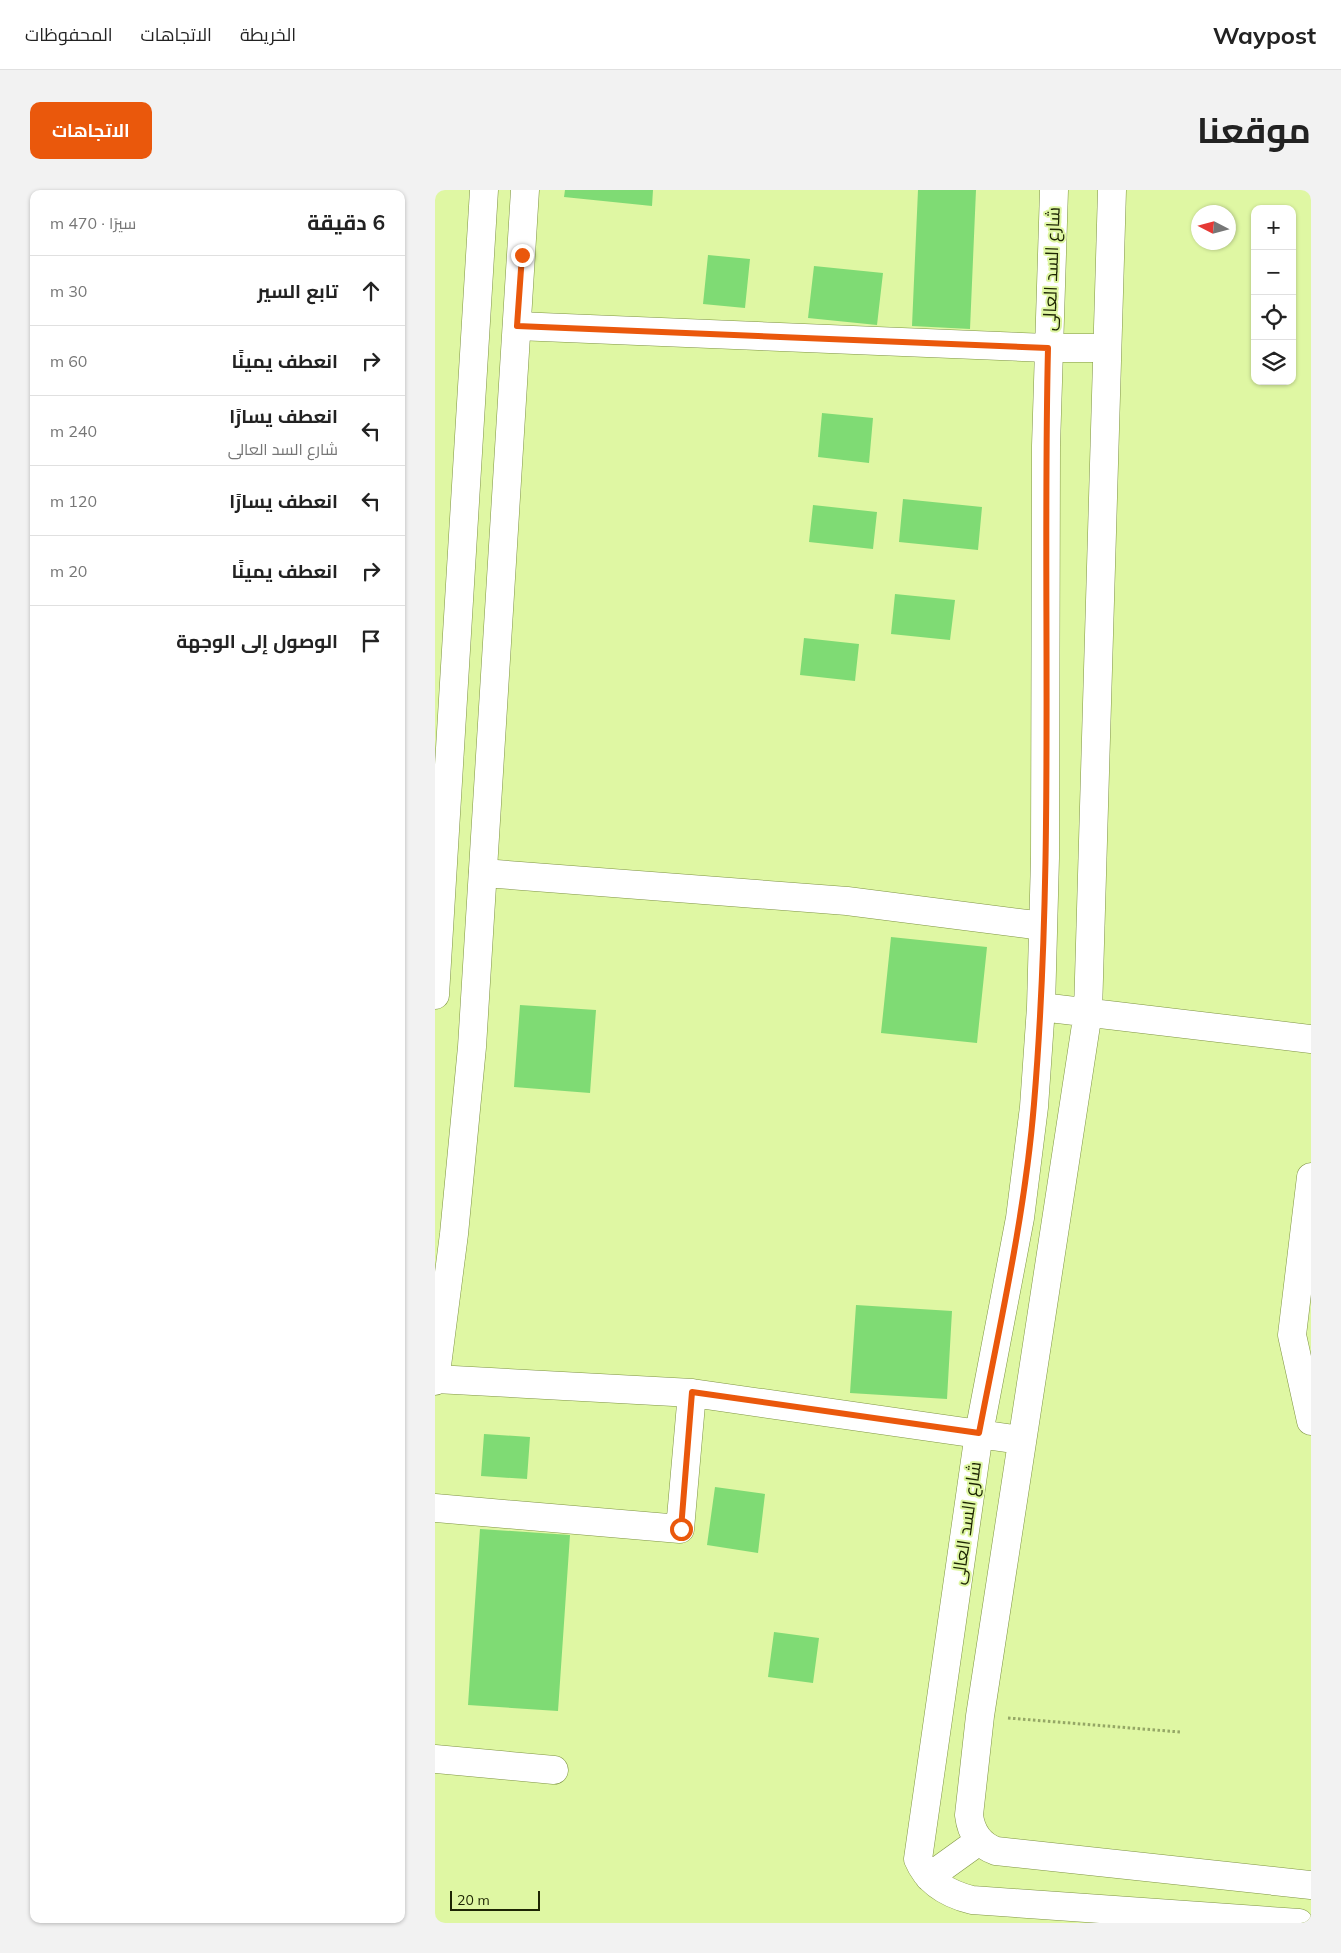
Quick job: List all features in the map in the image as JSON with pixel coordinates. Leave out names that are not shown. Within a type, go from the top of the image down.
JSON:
[{"type":"street","points":[[435,995],[484,190]]},
{"type":"street","points":[[525,190],[472,1047],[453,1234],[435,1380],[692,1392],[1021,1440]]},
{"type":"street","name":"شارع السد العالى","points":[[1054,190],[1048,348],[1043,926],[1041,1007],[1034,1108],[1020,1218],[979,1433],[918,1852],[920,1865],[929,1877],[943,1889],[972,1900],[1299,1923]]},
{"type":"street","points":[[1112,190],[1088,1012],[980,1716],[969,1815],[974,1835],[987,1848],[996,1851],[1311,1885]]},
{"type":"street","points":[[517,326],[1048,348],[1107,348]]},
{"type":"street","points":[[483,873],[847,901],[1043,926]]},
{"type":"street","points":[[1041,1007],[1311,1038]]},
{"type":"street","points":[[1311,1176],[1302,1336],[1311,1420]]},
{"type":"street","points":[[435,1508],[680,1529],[692,1392]]},
{"type":"street","points":[[435,1759],[554,1770]]},
{"type":"street","points":[[929,1877],[979,1841]]},
{"type":"path","points":[[980,1716],[1180,1732]]},
{"type":"building","points":[[565,190],[653,190],[652,206],[564,197]]},
{"type":"building","points":[[918,190],[976,190],[970,329],[912,326]]},
{"type":"building","points":[[708,255],[750,259],[745,308],[703,304]]},
{"type":"building","points":[[814,266],[883,273],[877,325],[808,318]]},
{"type":"building","points":[[822,413],[873,418],[869,463],[818,457]]},
{"type":"building","points":[[903,499],[982,507],[978,550],[899,542]]},
{"type":"building","points":[[813,505],[877,512],[873,549],[809,542]]},
{"type":"building","points":[[895,594],[955,600],[950,640],[891,634]]},
{"type":"building","points":[[804,638],[859,644],[855,681],[800,675]]},
{"type":"building","points":[[891,937],[987,947],[977,1043],[881,1033]]},
{"type":"building","points":[[520,1005],[596,1010],[590,1093],[514,1087]]},
{"type":"building","points":[[856,1305],[952,1311],[947,1399],[850,1393]]},
{"type":"building","points":[[484,1434],[530,1437],[527,1479],[481,1476]]},
{"type":"building","points":[[715,1487],[765,1494],[758,1553],[707,1545]]},
{"type":"building","points":[[480,1529],[570,1535],[558,1711],[468,1705]]},
{"type":"building","points":[[774,1632],[819,1638],[813,1683],[768,1677]]},
{"type":"route","points":[[522,255],[517,326],[1048,348],[1045,858],[1041,1007],[1034,1108],[1020,1218],[979,1433],[692,1392],[681,1529]]}]
